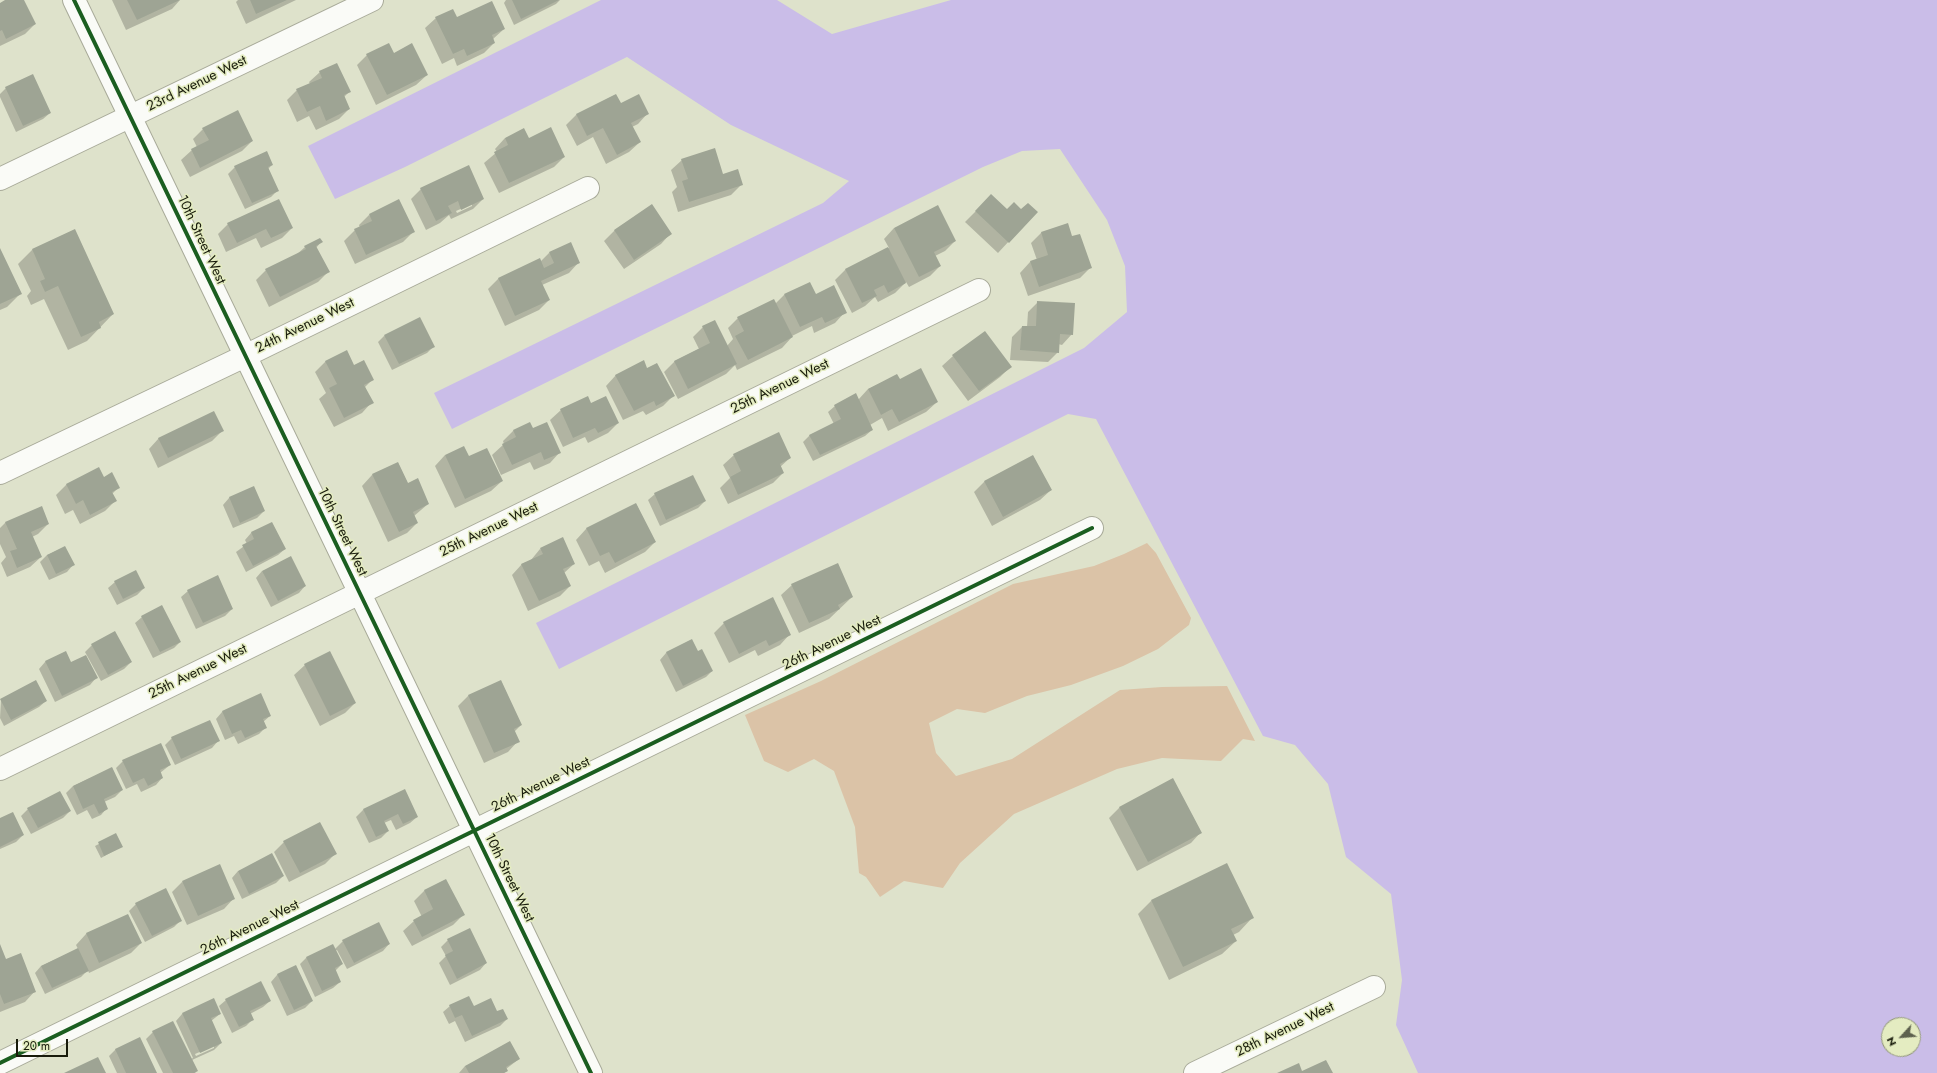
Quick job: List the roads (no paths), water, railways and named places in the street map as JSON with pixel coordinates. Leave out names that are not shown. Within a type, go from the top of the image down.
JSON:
[{"type":"street","name":"10th Street West","points":[[74,0],[474,830],[585,1071]]},
{"type":"street","name":"23rd Avenue West","points":[[0,179],[372,0]]},
{"type":"street","name":"24th Avenue West","points":[[0,473],[245,356],[588,188]]},
{"type":"street","name":"25th Avenue West","points":[[0,769],[979,290]]},
{"type":"street","name":"26th Avenue West","points":[[1,1060],[1092,528]]},
{"type":"street","name":"28th Avenue West","points":[[1195,1073],[1374,987]]}]
